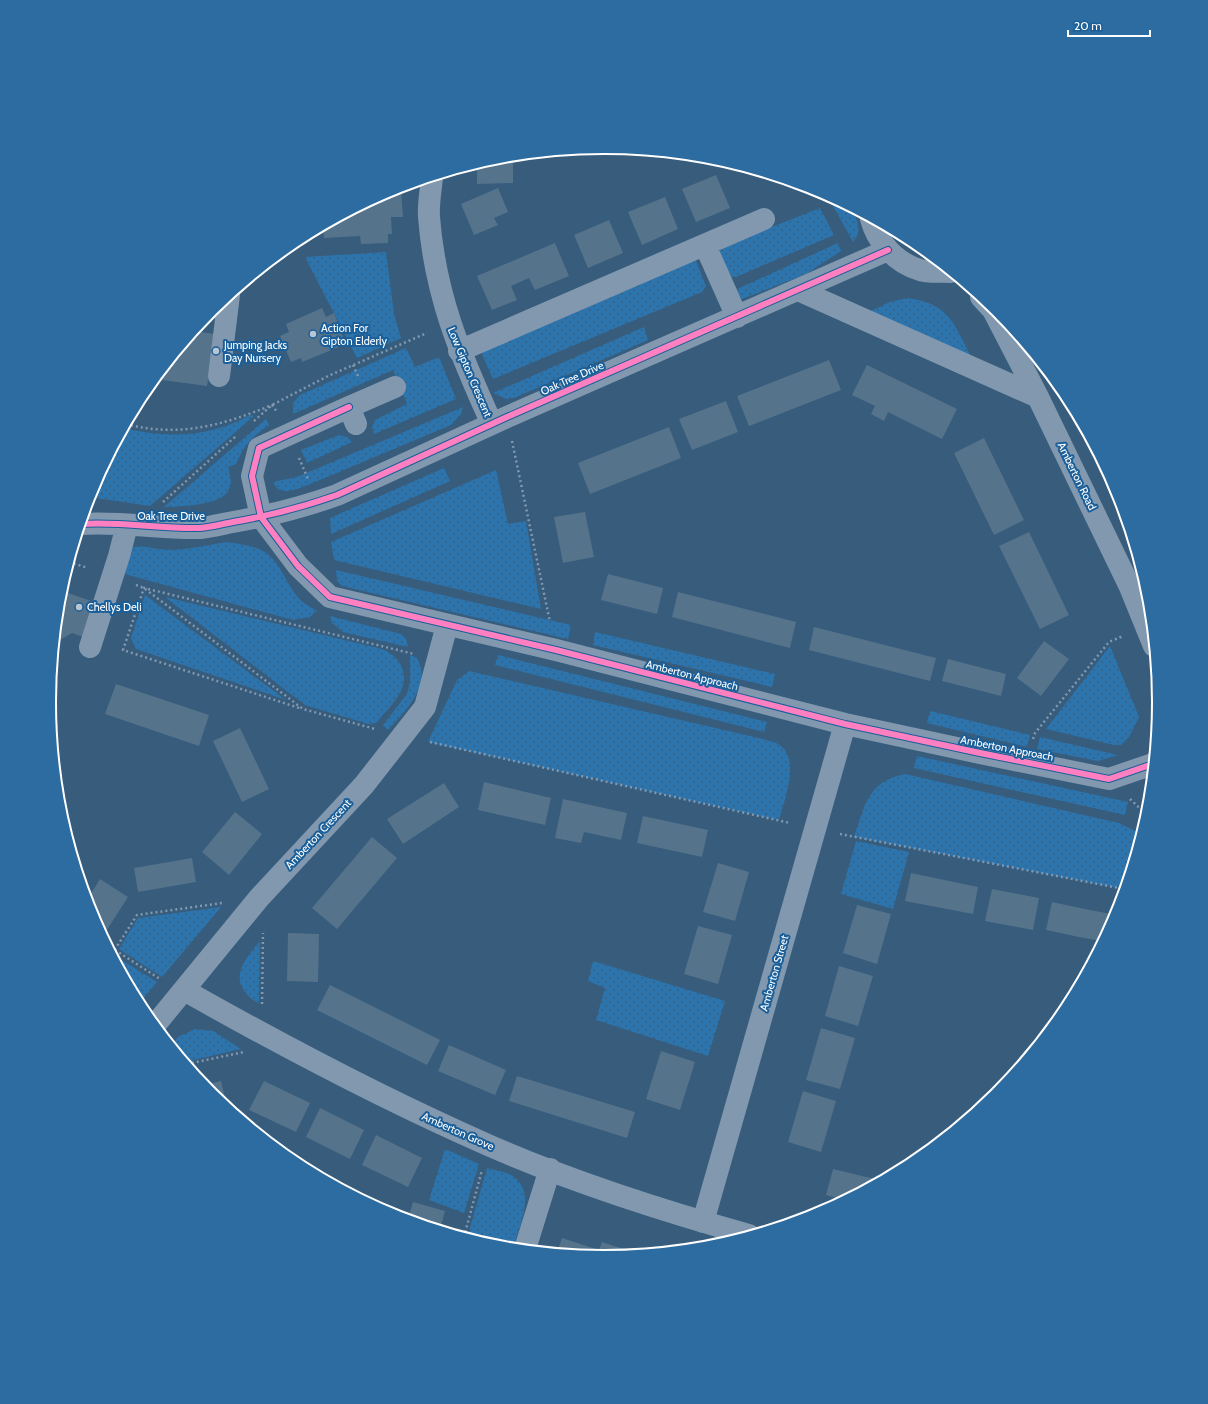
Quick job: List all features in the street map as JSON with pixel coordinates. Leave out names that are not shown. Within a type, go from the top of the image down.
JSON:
[{"type":"street","name":"Low Gipton Crescent","points":[[432,182],[429,215],[438,284],[449,323],[459,351],[500,421]]},
{"type":"street","points":[[459,351],[764,219]]},
{"type":"street","points":[[873,224],[874,229],[888,250],[898,259],[920,270],[943,272]]},
{"type":"street","points":[[705,245],[737,317]]},
{"type":"street","name":"Oak Tree Drive","points":[[86,524],[202,528],[261,517],[337,495],[500,421],[888,250]]},
{"type":"street","points":[[798,290],[1038,397]]},
{"type":"street","points":[[219,376],[228,305]]},
{"type":"street","name":"Amberton Road","points":[[999,324],[1137,584],[1144,613]]},
{"type":"street","points":[[261,517],[252,476],[259,448],[353,415],[395,387]]},
{"type":"street","name":"Amberton Approach","points":[[261,517],[298,566],[330,598],[556,650],[845,724],[1026,762],[1110,779],[1148,766]]},
{"type":"street","points":[[90,647],[113,576],[133,526]]},
{"type":"street","name":"Amberton Crescent","points":[[158,1020],[259,898],[364,784],[425,706],[447,625]]},
{"type":"street","name":"Amberton Street","points":[[703,1222],[845,724]]},
{"type":"street","name":"Amberton Grove","points":[[182,992],[407,1108],[489,1145],[612,1193],[740,1232]]},
{"type":"street","points":[[527,1244],[550,1169]]},
{"type":"path","points":[[249,425],[272,405],[328,376],[449,323]]},
{"type":"path","points":[[500,421],[556,650]]},
{"type":"path","points":[[133,526],[157,507],[238,435]]},
{"type":"path","points":[[74,564],[144,588],[438,660]]},
{"type":"path","points":[[144,588],[303,709]]},
{"type":"path","points":[[144,588],[123,650],[303,709],[402,736],[815,829],[1119,888]]},
{"type":"path","points":[[1026,762],[1035,733],[1109,642],[1148,637]]},
{"type":"path","points":[[115,948],[137,915],[259,898],[263,936],[261,1033],[243,1052],[192,1063]]},
{"type":"path","points":[[117,952],[182,992]]},
{"type":"path","points":[[465,1232],[489,1145]]},
{"type":"shaded area","points":[[832,205],[855,215],[858,226],[858,234],[853,242]]},
{"type":"shaded area","points":[[820,208],[834,235],[736,277],[727,276],[719,248]]},
{"type":"shaded area","points":[[838,243],[841,251],[806,274],[742,299],[735,290]]},
{"type":"shaded area","points":[[386,252],[394,314],[401,338],[357,358],[305,257]]},
{"type":"shaded area","points":[[689,260],[696,261],[706,286],[702,292],[493,379],[481,352]]},
{"type":"shaded area","points":[[907,298],[922,301],[943,311],[956,328],[974,362],[869,312],[890,302]]},
{"type":"shaded area","points":[[644,327],[648,340],[514,398],[506,399],[493,393]]},
{"type":"shaded area","points":[[406,348],[415,367],[439,357],[456,399],[374,434],[372,427],[375,420],[407,404],[393,370],[293,414],[293,403],[300,395]]},
{"type":"shaded area","points":[[463,407],[461,414],[451,425],[308,485],[289,491],[284,491],[276,487],[273,482],[297,477]]},
{"type":"shaded area","points":[[250,415],[254,416],[150,506],[96,498],[128,429],[156,434],[188,434],[205,432],[235,422]]},
{"type":"shaded area","points":[[266,419],[269,425],[249,442],[236,464],[228,467],[231,479],[228,491],[224,496],[199,504],[164,507]]},
{"type":"shaded area","points":[[339,435],[347,437],[352,442],[307,463],[301,450]]},
{"type":"shaded area","points":[[444,468],[450,481],[331,534],[330,518]]},
{"type":"shaded area","points":[[496,470],[508,524],[526,521],[541,609],[334,560],[331,542]]},
{"type":"shaded area","points":[[227,542],[255,547],[269,555],[281,570],[300,600],[317,610],[310,617],[293,620],[121,573],[129,549],[141,547],[176,550]]},
{"type":"shaded area","points":[[336,570],[571,625],[568,639],[342,586],[337,581]]},
{"type":"shaded area","points":[[145,595],[286,700],[136,649],[131,638]]},
{"type":"shaded area","points":[[165,597],[382,649],[394,656],[401,666],[404,678],[401,691],[393,704],[376,723],[368,724],[305,705]]},
{"type":"shaded area","points":[[330,616],[401,634],[406,639],[408,647],[343,632],[332,623]]},
{"type":"shaded area","points":[[595,632],[775,674],[772,687],[593,645]]},
{"type":"shaded area","points":[[1110,646],[1139,717],[1129,737],[1121,745],[1114,745],[1046,729]]},
{"type":"shaded area","points":[[410,655],[417,658],[421,668],[419,688],[409,706],[388,730],[383,725],[407,694],[410,682]]},
{"type":"shaded area","points":[[498,655],[767,722],[764,732],[495,665]]},
{"type":"shaded area","points":[[469,671],[763,739],[777,744],[787,753],[790,771],[787,792],[779,820],[428,742],[457,680]]},
{"type":"shaded area","points":[[930,711],[1030,735],[1027,747],[927,723]]},
{"type":"shaded area","points":[[1040,737],[1118,755],[1098,761],[1037,749]]},
{"type":"shaded area","points":[[917,756],[1128,802],[1125,815],[914,768]]},
{"type":"shaded area","points":[[905,774],[1119,823],[1136,831],[1119,888],[854,837],[861,815],[870,796],[883,782],[893,777]]},
{"type":"shaded area","points":[[856,841],[909,852],[893,909],[841,894]]},
{"type":"shaded area","points":[[221,907],[162,977],[119,949],[138,918]]},
{"type":"shaded area","points":[[260,941],[259,1004],[243,989],[240,981],[240,974],[242,966]]},
{"type":"shaded area","points":[[121,960],[157,982],[143,999]]},
{"type":"shaded area","points":[[593,961],[725,1001],[708,1056],[596,1020],[605,988],[588,981]]},
{"type":"shaded area","points":[[195,1029],[213,1031],[241,1049],[190,1061],[174,1042],[178,1037]]},
{"type":"shaded area","points":[[445,1149],[479,1164],[464,1213],[429,1200]]},
{"type":"shaded area","points":[[487,1168],[509,1174],[518,1180],[523,1188],[525,1198],[522,1218],[515,1242],[469,1233]]},
{"type":"building","points":[[513,162],[513,183],[477,184],[477,170]]},
{"type":"building","points":[[716,175],[730,208],[696,222],[682,189]]},
{"type":"building","points":[[498,188],[508,212],[494,218],[498,225],[474,235],[461,204]]},
{"type":"building","points":[[401,193],[403,217],[391,217],[392,234],[388,234],[388,243],[361,244],[360,236],[324,238],[323,231],[330,227]]},
{"type":"building","points":[[665,197],[678,229],[642,245],[628,212]]},
{"type":"building","points":[[609,220],[623,253],[588,268],[574,235]]},
{"type":"building","points":[[555,243],[569,276],[535,290],[529,278],[511,286],[517,300],[492,310],[477,276]]},
{"type":"building","name":"Action For Gipton Elderly","points":[[322,308],[326,317],[334,313],[344,340],[337,343],[339,347],[302,362],[301,358],[291,362],[280,336],[289,332],[286,324]]},
{"type":"building","points":[[201,332],[215,334],[207,386],[161,380],[169,368]]},
{"type":"building","points":[[829,360],[841,390],[749,426],[737,396]]},
{"type":"building","points":[[867,365],[957,409],[942,439],[888,412],[884,421],[871,414],[875,406],[852,395]]},
{"type":"building","points":[[726,401],[738,432],[692,450],[679,419]]},
{"type":"building","points":[[669,427],[681,458],[590,494],[578,463]]},
{"type":"building","points":[[984,438],[1024,520],[994,535],[954,453]]},
{"type":"building","points":[[585,512],[594,557],[563,563],[554,517]]},
{"type":"building","points":[[1029,532],[1069,615],[1040,629],[999,546]]},
{"type":"building","points":[[608,574],[663,588],[657,614],[601,600]]},
{"type":"building","points":[[678,592],[796,622],[790,648],[672,617]]},
{"type":"building","points":[[67,593],[97,603],[86,638],[72,633],[60,640]]},
{"type":"building","points":[[814,627],[936,658],[930,681],[809,650]]},
{"type":"building","points":[[1044,641],[1069,659],[1041,696],[1017,678]]},
{"type":"building","points":[[948,659],[1006,674],[1001,696],[942,681]]},
{"type":"building","points":[[116,684],[209,715],[199,746],[105,714]]},
{"type":"building","points":[[240,728],[269,789],[242,802],[213,741]]},
{"type":"building","points":[[484,782],[551,798],[545,825],[478,810]]},
{"type":"building","points":[[444,783],[459,807],[403,844],[387,819]]},
{"type":"building","points":[[563,799],[627,813],[621,840],[584,832],[581,843],[555,838]]},
{"type":"building","points":[[235,812],[262,834],[229,875],[202,852]]},
{"type":"building","points":[[643,816],[708,830],[702,857],[637,843]]},
{"type":"building","points":[[372,837],[397,858],[337,929],[312,908]]},
{"type":"building","points":[[192,858],[196,882],[138,892],[134,868]]},
{"type":"building","points":[[718,863],[749,872],[735,921],[703,912]]},
{"type":"building","points":[[911,873],[978,887],[973,914],[905,901]]},
{"type":"building","points":[[100,879],[128,897],[107,930],[98,912],[91,894]]},
{"type":"building","points":[[992,889],[1039,898],[1033,930],[985,921]]},
{"type":"building","points":[[1052,902],[1109,914],[1097,940],[1046,930]]},
{"type":"building","points":[[857,905],[891,914],[877,964],[843,953]]},
{"type":"building","points":[[698,926],[732,935],[718,984],[684,974]]},
{"type":"building","points":[[288,933],[319,934],[318,982],[287,981]]},
{"type":"building","points":[[839,966],[873,976],[858,1026],[825,1016]]},
{"type":"building","points":[[330,985],[440,1040],[427,1065],[317,1010]]},
{"type":"building","points":[[821,1028],[855,1038],[840,1089],[806,1080]]},
{"type":"building","points":[[449,1045],[506,1070],[495,1095],[438,1071]]},
{"type":"building","points":[[661,1051],[695,1062],[680,1110],[646,1099]]},
{"type":"building","points":[[517,1076],[635,1112],[627,1138],[509,1101]]},
{"type":"building","points":[[221,1081],[225,1096],[217,1089],[211,1083]]},
{"type":"building","points":[[264,1081],[310,1103],[296,1132],[249,1110]]},
{"type":"building","points":[[803,1091],[836,1101],[821,1152],[788,1142]]},
{"type":"building","points":[[320,1108],[364,1130],[350,1159],[306,1137]]},
{"type":"building","points":[[376,1135],[422,1158],[408,1187],[362,1165]]},
{"type":"building","points":[[833,1169],[875,1179],[836,1198],[826,1195]]},
{"type":"building","points":[[413,1202],[445,1211],[441,1225],[410,1214]]},
{"type":"building","points":[[562,1238],[599,1250],[568,1249],[558,1248]]},
{"type":"building","points":[[602,1242],[625,1249],[599,1250]]},
{"type":"cycle path","points":[[86,524],[200,528],[272,514],[337,495],[507,417],[888,250]]},
{"type":"cycle path","points":[[349,407],[259,448],[252,476],[261,517],[298,566],[330,597],[556,650],[845,724],[980,753],[1109,779],[1148,766]]},
{"type":"place","name":"Action For Gipton Elderly","points":[[313,334]]},
{"type":"place","name":"Jumping Jacks Day Nursery","points":[[216,351]]},
{"type":"place","name":"Chellys Deli","points":[[79,607]]}]
